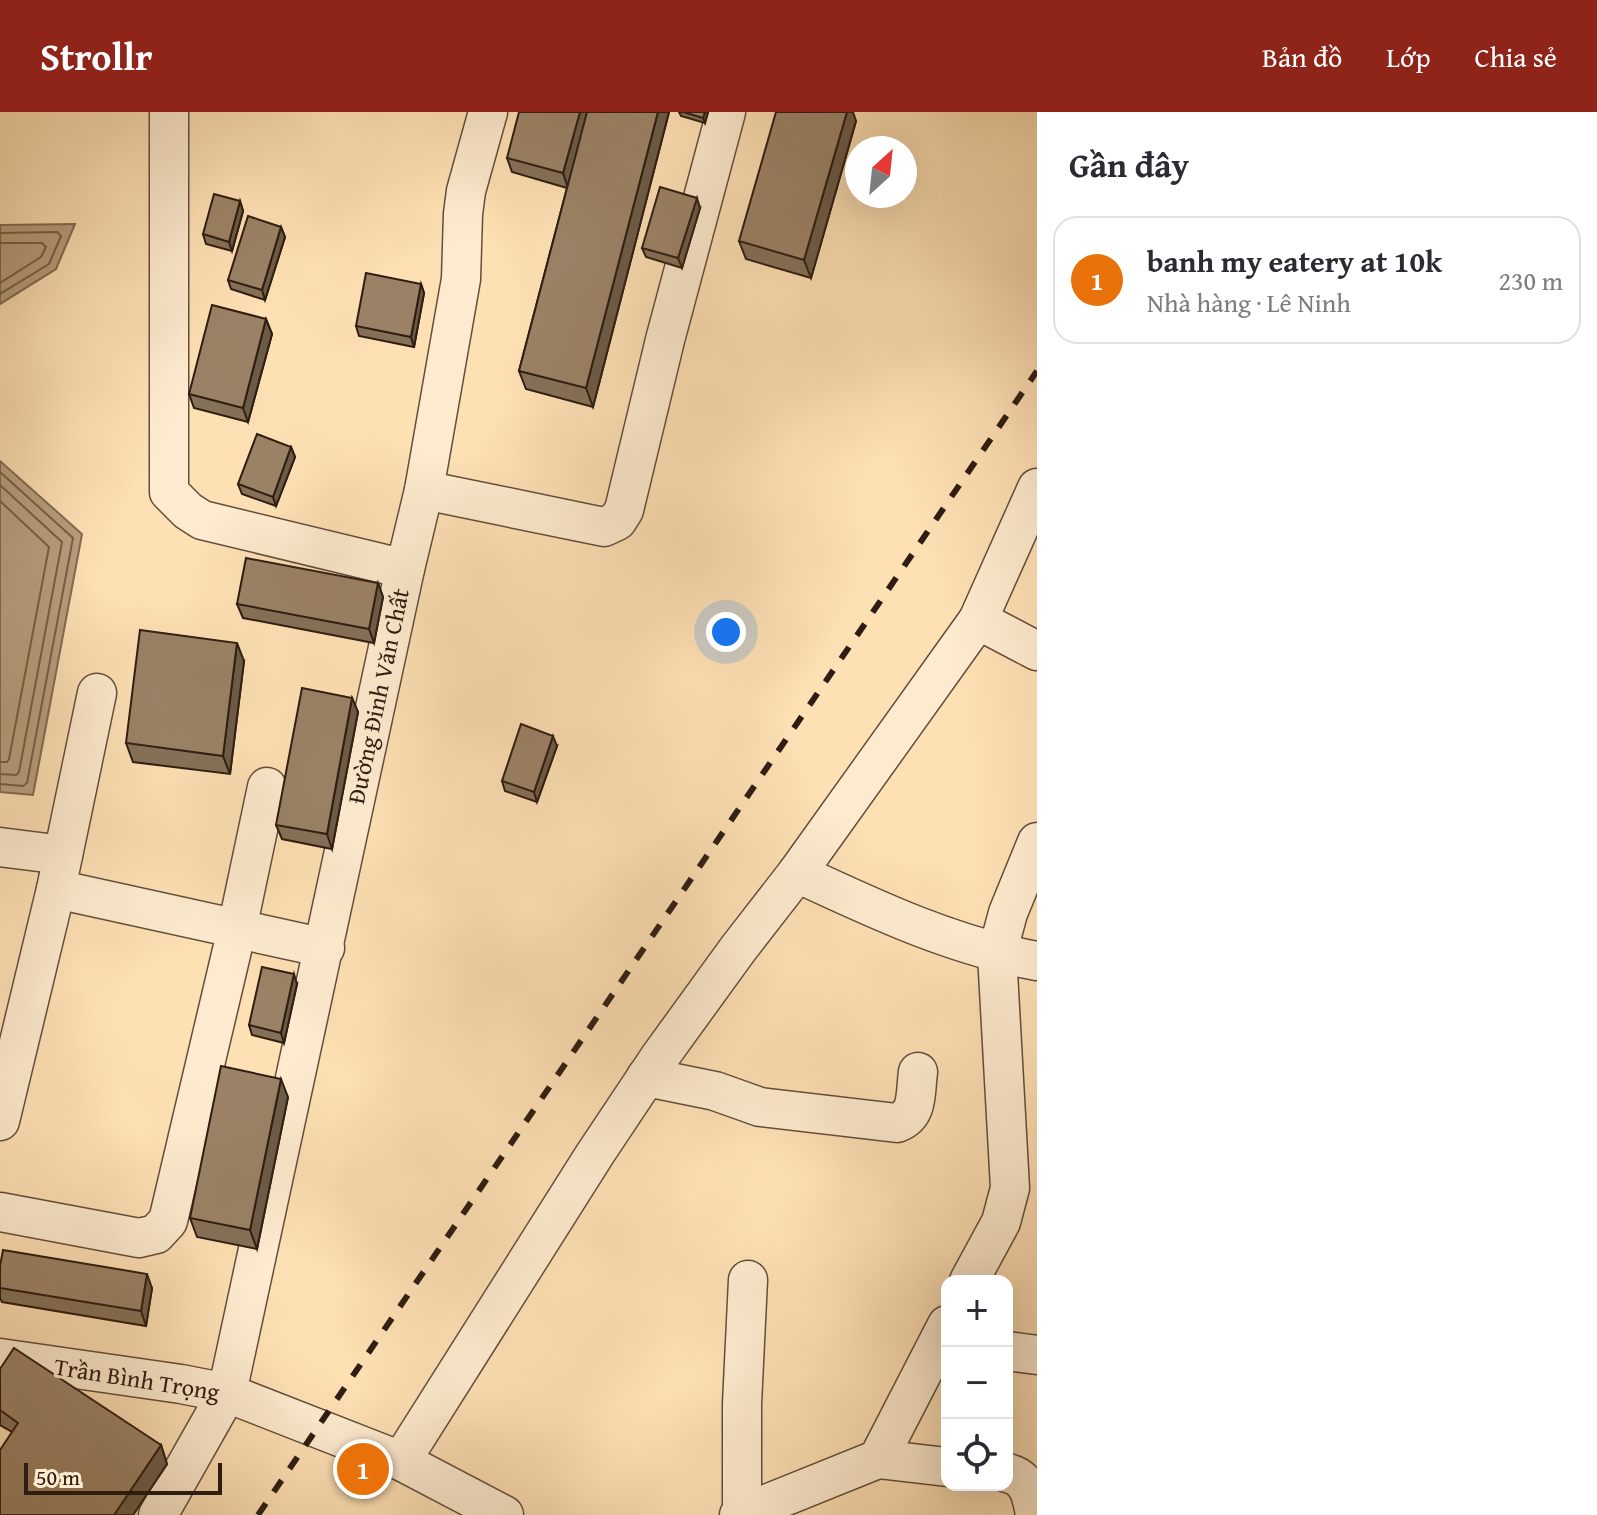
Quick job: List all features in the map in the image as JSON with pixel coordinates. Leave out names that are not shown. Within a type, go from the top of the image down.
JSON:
[{"type":"street","name":"Đường Đinh Văn Chất","points":[[158,1515],[227,1393],[405,569],[202,520],[169,492],[169,112]]},
{"type":"street","points":[[405,569],[424,490],[461,279],[466,191],[488,112]]},
{"type":"street","points":[[424,490],[604,527],[617,521],[624,510],[636,469],[665,340],[726,112]]},
{"type":"street","points":[[401,1461],[646,1077],[978,620],[1037,488]]},
{"type":"street","points":[[978,620],[1037,651]]},
{"type":"street","points":[[0,1121],[60,872],[97,693]]},
{"type":"street","points":[[0,1212],[139,1238],[150,1237],[162,1229],[171,1213],[267,787]]},
{"type":"street","points":[[972,1275],[1001,1222],[1022,1205],[1010,1171],[997,954],[1008,913],[1037,842]]},
{"type":"street","points":[[0,847],[60,872],[237,929],[325,948]]},
{"type":"street","points":[[797,873],[889,915],[997,954],[1037,961]]},
{"type":"street","points":[[646,1077],[715,1091],[760,1107],[897,1123],[907,1119],[912,1112],[918,1072]]},
{"type":"street","points":[[748,1280],[741,1514],[878,1459],[941,1466]]},
{"type":"street","points":[[878,1459],[941,1343]]},
{"type":"street","points":[[1013,1352],[1037,1355]]},
{"type":"street","name":"Trần Bình Trọng","points":[[0,1358],[227,1393],[401,1461],[504,1515]]},
{"type":"street","points":[[1013,1475],[1022,1479],[1028,1487],[1035,1515]]},
{"type":"water","points":[[75,224],[56,269],[0,304],[0,225]]},
{"type":"water","points":[[0,461],[82,534],[33,795],[0,792]]},
{"type":"building","points":[[519,112],[580,112],[563,173],[507,158]]},
{"type":"building","points":[[587,112],[658,112],[586,388],[519,371]]},
{"type":"building","points":[[683,112],[705,112],[703,118]]},
{"type":"building","points":[[776,112],[847,112],[804,260],[739,241]]},
{"type":"building","points":[[660,187],[697,198],[678,258],[642,248]]},
{"type":"building","points":[[214,194],[240,201],[229,242],[203,234]]},
{"type":"building","points":[[248,216],[281,227],[262,290],[228,280]]},
{"type":"building","points":[[366,273],[421,284],[411,337],[356,326]]},
{"type":"building","points":[[212,305],[266,319],[243,408],[189,394]]},
{"type":"building","points":[[257,434],[291,447],[273,497],[238,484]]},
{"type":"building","points":[[246,558],[378,583],[369,629],[237,604]]},
{"type":"building","points":[[140,630],[237,643],[223,756],[126,743]]},
{"type":"building","points":[[302,688],[352,698],[327,834],[276,825]]},
{"type":"building","points":[[521,724],[553,736],[534,792],[502,781]]},
{"type":"building","points":[[262,967],[294,974],[281,1033],[249,1025]]},
{"type":"building","points":[[221,1066],[281,1079],[250,1230],[190,1218]]},
{"type":"building","points":[[3,1250],[147,1274],[141,1311],[0,1288]]},
{"type":"building","points":[[14,1348],[161,1445],[114,1515],[0,1515],[0,1450],[18,1423],[0,1410],[0,1369]]},
{"type":"railway","points":[[258,1515],[1037,371]]},
{"type":"place","name":"banh my eatery at 10k","points":[[363,1469]]}]
